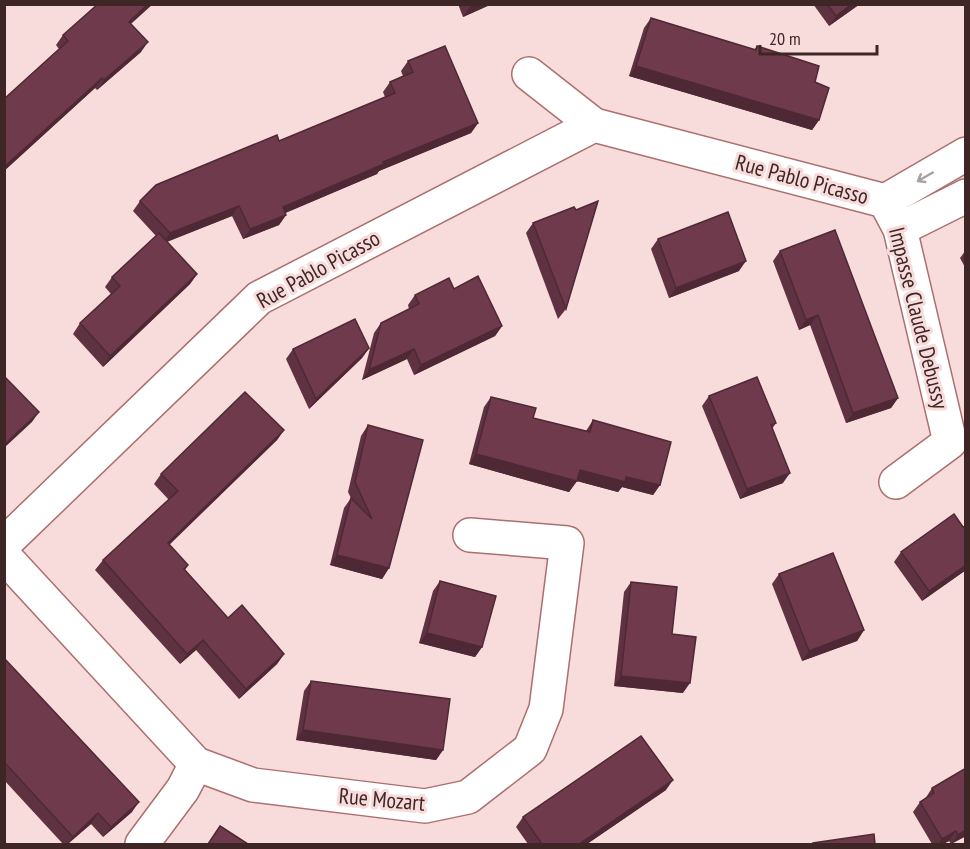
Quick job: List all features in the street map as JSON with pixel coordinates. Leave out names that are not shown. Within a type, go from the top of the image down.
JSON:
[{"type":"street","name":"Rue Pablo Picasso","points":[[529,74],[594,124],[885,201],[966,154]]},
{"type":"street","name":"Rue Pablo Picasso","points":[[4,544],[259,298],[594,124]]},
{"type":"street","points":[[900,229],[966,196]]},
{"type":"street","name":"Impasse Claude Debussy","points":[[885,201],[900,229],[950,442],[896,482]]},
{"type":"street","name":"Rue Mozart","points":[[4,556],[196,764],[253,785],[425,806],[468,797],[530,749],[546,709],[567,543],[470,535]]},
{"type":"street","points":[[142,844],[183,789],[196,764]]},
{"type":"building","points":[[98,4],[148,4],[129,22],[148,42],[104,80],[102,78],[4,167],[4,99],[68,41],[63,35]]},
{"type":"building","points":[[827,4],[852,4],[836,16]]},
{"type":"building","points":[[651,18],[756,50],[757,46],[819,66],[815,82],[829,88],[819,120],[636,66]]},
{"type":"building","points":[[445,46],[478,123],[283,207],[286,215],[250,229],[239,206],[170,233],[140,201],[156,185],[277,135],[279,141],[395,93],[390,82],[413,72],[408,61]]},
{"type":"building","points":[[598,201],[566,309],[533,223],[574,207],[576,210]]},
{"type":"building","points":[[728,212],[746,261],[676,288],[658,239]]},
{"type":"building","points":[[835,230],[898,398],[853,413],[818,315],[806,320],[780,251]]},
{"type":"building","points":[[159,233],[197,274],[110,356],[80,323],[120,286],[112,277]]},
{"type":"building","points":[[478,276],[502,326],[421,365],[414,349],[369,370],[381,323],[419,304],[415,295],[449,278],[454,289]]},
{"type":"building","points":[[355,319],[369,348],[316,399],[293,349]]},
{"type":"building","points":[[4,376],[39,412],[4,445]]},
{"type":"building","points":[[757,377],[776,423],[771,425],[790,473],[747,489],[709,396]]},
{"type":"building","points":[[245,392],[284,430],[168,543],[188,565],[184,569],[228,618],[242,605],[284,654],[246,689],[203,640],[187,654],[103,560],[178,491],[161,474]]},
{"type":"building","points":[[491,397],[536,408],[533,418],[590,432],[593,420],[671,442],[660,485],[626,477],[625,482],[580,470],[577,481],[476,454]]},
{"type":"building","points":[[368,425],[423,440],[389,568],[337,555],[351,498],[372,519],[355,482]]},
{"type":"building","points":[[954,514],[963,527],[966,526],[966,565],[929,591],[901,552]]},
{"type":"building","points":[[833,553],[864,630],[809,651],[779,574]]},
{"type":"building","points":[[440,581],[496,596],[482,647],[427,633]]},
{"type":"building","points":[[631,582],[677,587],[672,634],[696,637],[690,683],[621,676]]},
{"type":"building","points":[[4,658],[139,802],[111,827],[98,813],[73,837],[4,762]]},
{"type":"building","points":[[311,681],[450,699],[443,750],[303,730]]},
{"type":"building","points":[[641,736],[673,780],[579,844],[542,844],[523,817]]},
{"type":"building","points":[[966,768],[966,830],[958,835],[956,831],[942,839],[920,802],[934,793],[932,788]]},
{"type":"building","points":[[220,826],[248,844],[208,844]]},
{"type":"building","points":[[874,834],[875,844],[813,844],[813,843]]}]
